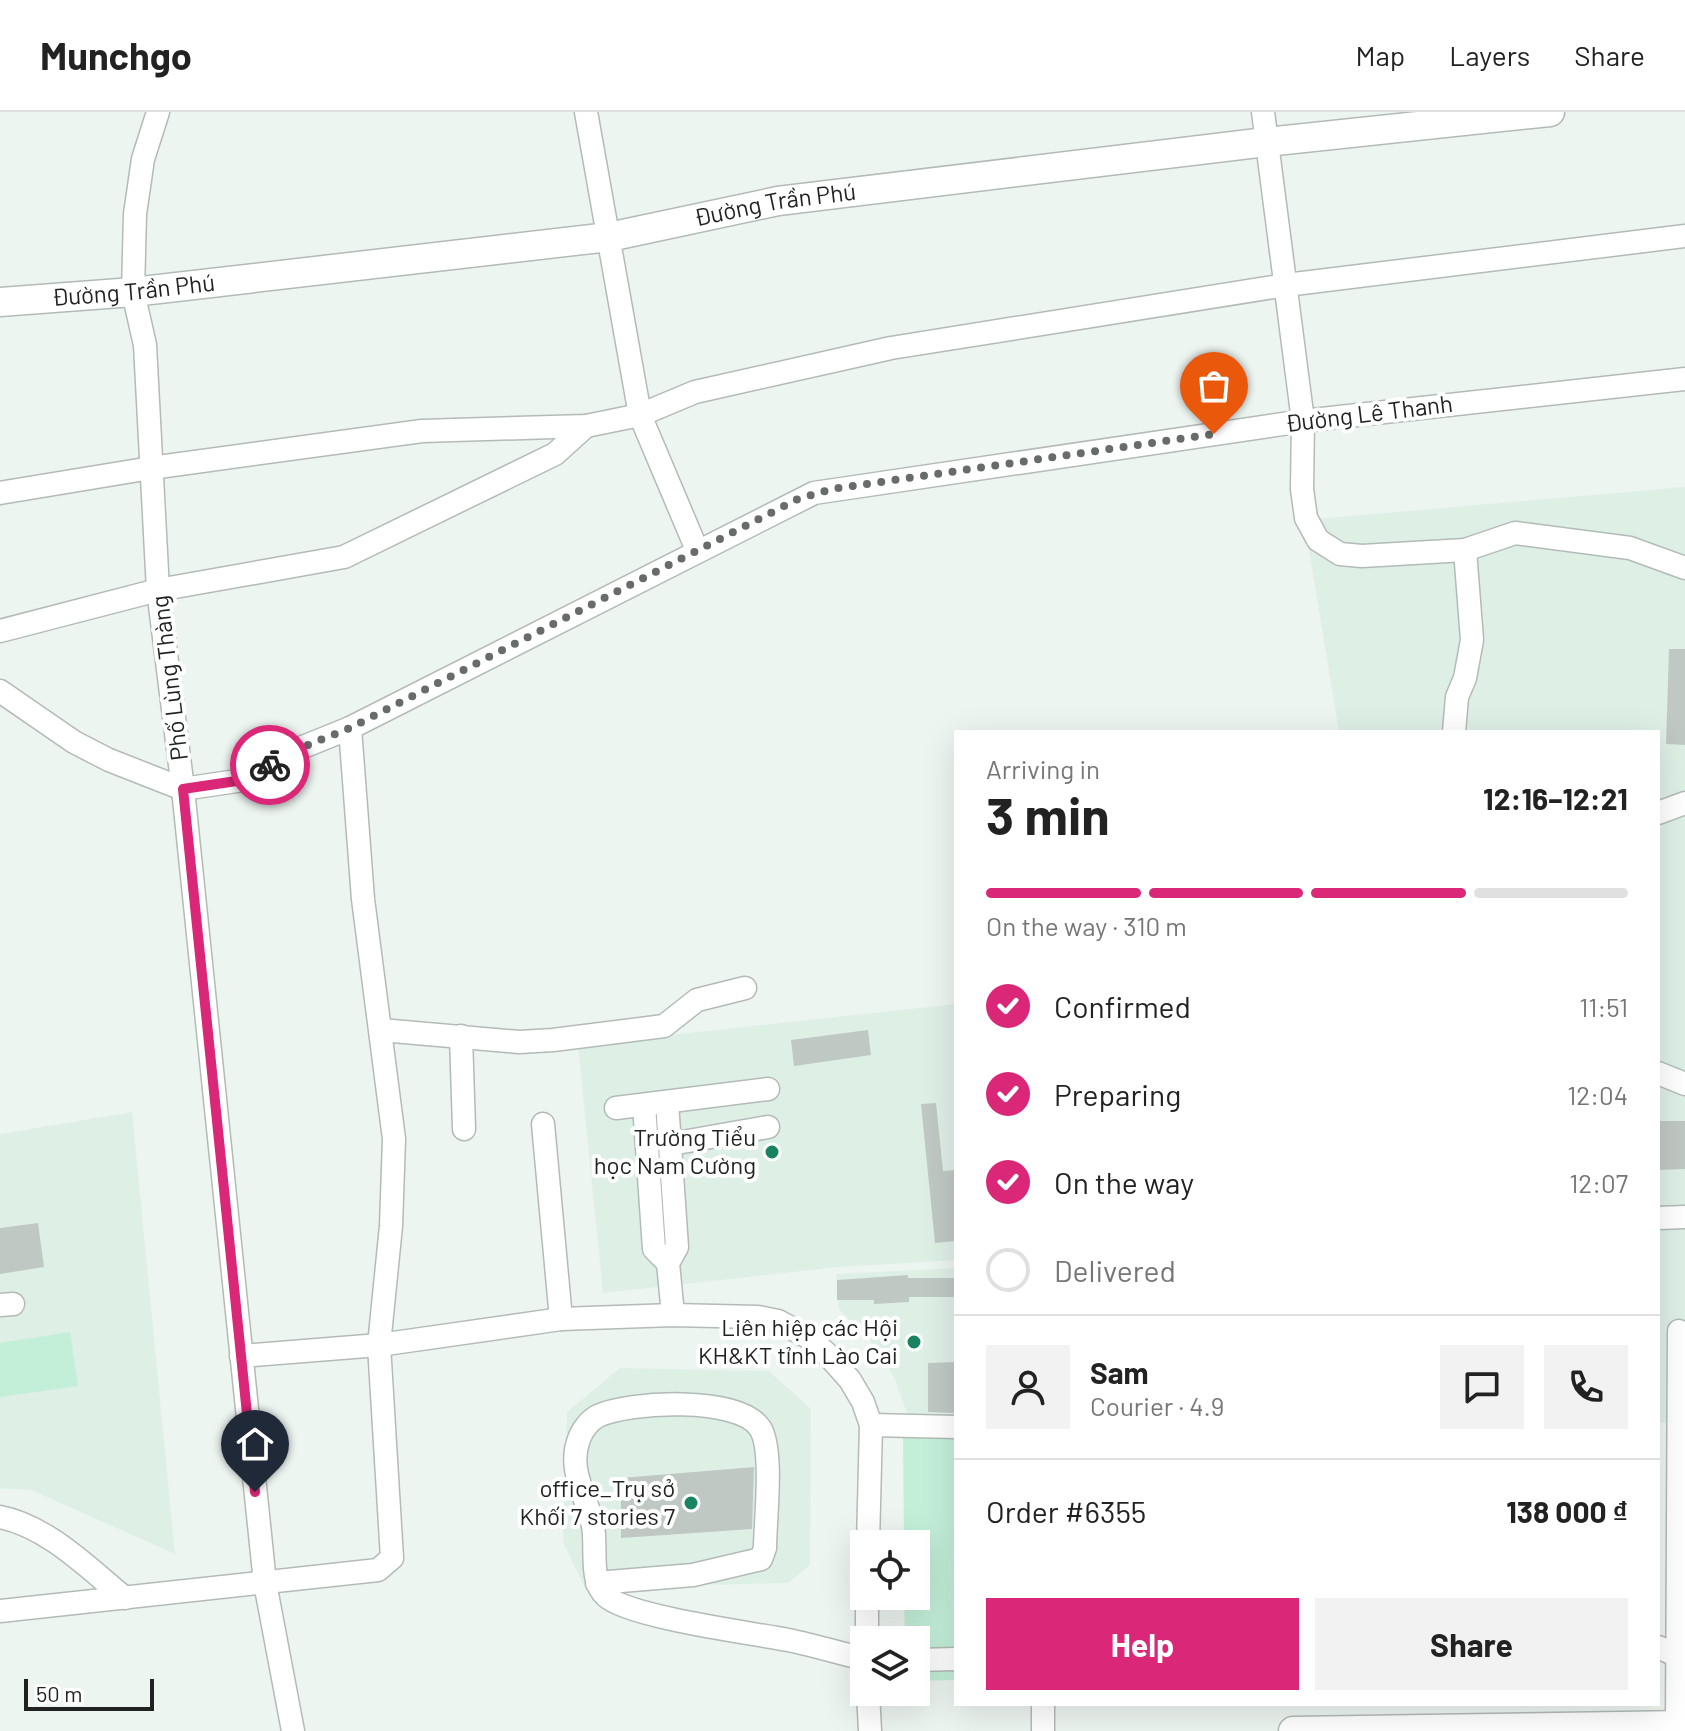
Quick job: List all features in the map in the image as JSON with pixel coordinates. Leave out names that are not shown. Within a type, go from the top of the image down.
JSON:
[{"type":"main road","name":"Đường Trần Phú","points":[[0,302],[133,292],[609,237],[778,201],[1266,142],[1538,113]]},
{"type":"main road","points":[[1293,1731],[1681,1725]]},
{"type":"street","name":"Phố Lùng Thàng","points":[[158,112],[143,159],[135,214],[133,292],[145,345],[158,590],[183,789],[265,1583],[293,1731]]},
{"type":"street","points":[[586,112],[640,415],[697,550]]},
{"type":"street","points":[[1263,112],[1303,421],[1302,489],[1306,518],[1318,540],[1340,554],[1362,556],[1465,550],[1515,533],[1630,548],[1685,568]]},
{"type":"street","points":[[0,493],[151,468],[422,431],[586,426],[640,415],[695,392],[891,348],[1286,285],[1685,236]]},
{"type":"street","name":"Đường Lê Thanh","points":[[0,691],[74,742],[109,760],[183,789],[250,779],[288,753],[350,728],[798,499],[832,489],[1303,421],[1685,379]]},
{"type":"street","points":[[0,631],[158,590],[344,557],[555,454],[586,426]]},
{"type":"street","points":[[1454,730],[1457,697],[1465,678],[1472,640],[1465,550]]},
{"type":"street","points":[[0,1611],[378,1570],[392,1558],[379,1345],[391,1226],[394,1139],[363,899],[350,728]]},
{"type":"street","points":[[1660,812],[1685,803]]},
{"type":"street","points":[[381,1030],[519,1042],[664,1026],[697,1000],[745,988]]},
{"type":"street","points":[[461,1036],[464,1129]]},
{"type":"street","points":[[1660,1074],[1685,1084]]},
{"type":"street","points":[[616,1108],[768,1089]]},
{"type":"street","points":[[667,1102],[677,1247],[668,1263],[673,1315]]},
{"type":"street","points":[[644,1105],[654,1249],[668,1263]]},
{"type":"street","points":[[543,1124],[561,1319]]},
{"type":"street","points":[[671,1144],[768,1127]]},
{"type":"street","points":[[1660,1218],[1685,1217]]},
{"type":"street","points":[[241,1356],[379,1345],[561,1319],[673,1315],[758,1317],[794,1328],[826,1353],[850,1380],[871,1425],[868,1530]]},
{"type":"street","points":[[1674,1331],[1681,1725]]},
{"type":"street","points":[[597,1583],[693,1575],[761,1559],[765,1548],[766,1447],[761,1430],[752,1419],[720,1407],[671,1405],[606,1413],[588,1425],[580,1435],[575,1468],[593,1526],[597,1583],[606,1597],[652,1613],[850,1656]]},
{"type":"street","points":[[871,1425],[954,1427]]},
{"type":"street","points":[[0,1517],[15,1520],[64,1549],[125,1598]]},
{"type":"street","points":[[1660,1648],[1682,1656]]},
{"type":"street","points":[[930,1660],[954,1659]]},
{"type":"street","points":[[869,1706],[870,1731]]},
{"type":"street","points":[[1043,1706],[1043,1731]]},
{"type":"shaded area","points":[[1685,487],[1685,1599],[1669,1423],[1660,1423],[1660,730],[1339,730],[1304,520]]},
{"type":"shaded area","name":"Trường Tiểu học Nam Cường","points":[[954,1004],[954,1260],[838,1267],[603,1293],[578,1045]]},
{"type":"shaded area","points":[[132,1112],[175,1554],[31,1490],[0,1488],[0,1134]]},
{"type":"shaded area","name":"Liên hiệp các Hội KH&KT tỉnh Lào Cai","points":[[954,1268],[954,1422],[911,1424],[895,1380],[880,1351],[839,1309],[836,1274]]},
{"type":"shaded area","points":[[620,1368],[769,1371],[811,1409],[810,1565],[788,1583],[585,1588],[563,1542],[567,1412]]},
{"type":"green space","points":[[70,1332],[78,1386],[0,1397],[0,1343]]},
{"type":"green space","points":[[954,1420],[954,1680],[930,1681],[930,1626],[905,1626],[904,1610],[930,1610],[930,1530],[904,1530],[903,1432]]},
{"type":"building","points":[[1669,649],[1685,649],[1685,745],[1666,744]]},
{"type":"building","points":[[868,1030],[871,1055],[794,1066],[791,1040]]},
{"type":"building","points":[[936,1103],[943,1171],[954,1170],[954,1241],[935,1243],[921,1104]]},
{"type":"building","points":[[1660,1121],[1685,1121],[1685,1169],[1660,1170]]},
{"type":"building","points":[[38,1223],[44,1267],[0,1274],[0,1228]]},
{"type":"building","points":[[908,1275],[908,1278],[954,1278],[954,1297],[909,1297],[909,1302],[874,1304],[874,1300],[837,1300],[837,1280]]},
{"type":"building","points":[[954,1362],[954,1413],[928,1412],[928,1363]]},
{"type":"building","name":"office_Trụ sở Khối 7 stories 7","points":[[754,1467],[752,1529],[621,1538],[621,1478]]},
{"type":"way so far","points":[[270,765],[288,753],[350,728],[814,493],[1214,434]]},
{"type":"place","name":"Trường Tiểu học Nam Cường","points":[[772,1152]]},
{"type":"place","name":"Liên hiệp các Hội KH&KT tỉnh Lào Cai","points":[[914,1342]]},
{"type":"place","name":"office_Trụ sở Khối 7 stories 7","points":[[691,1503]]},
{"type":"route","points":[[255,1492],[183,789],[250,779],[270,765]]}]
